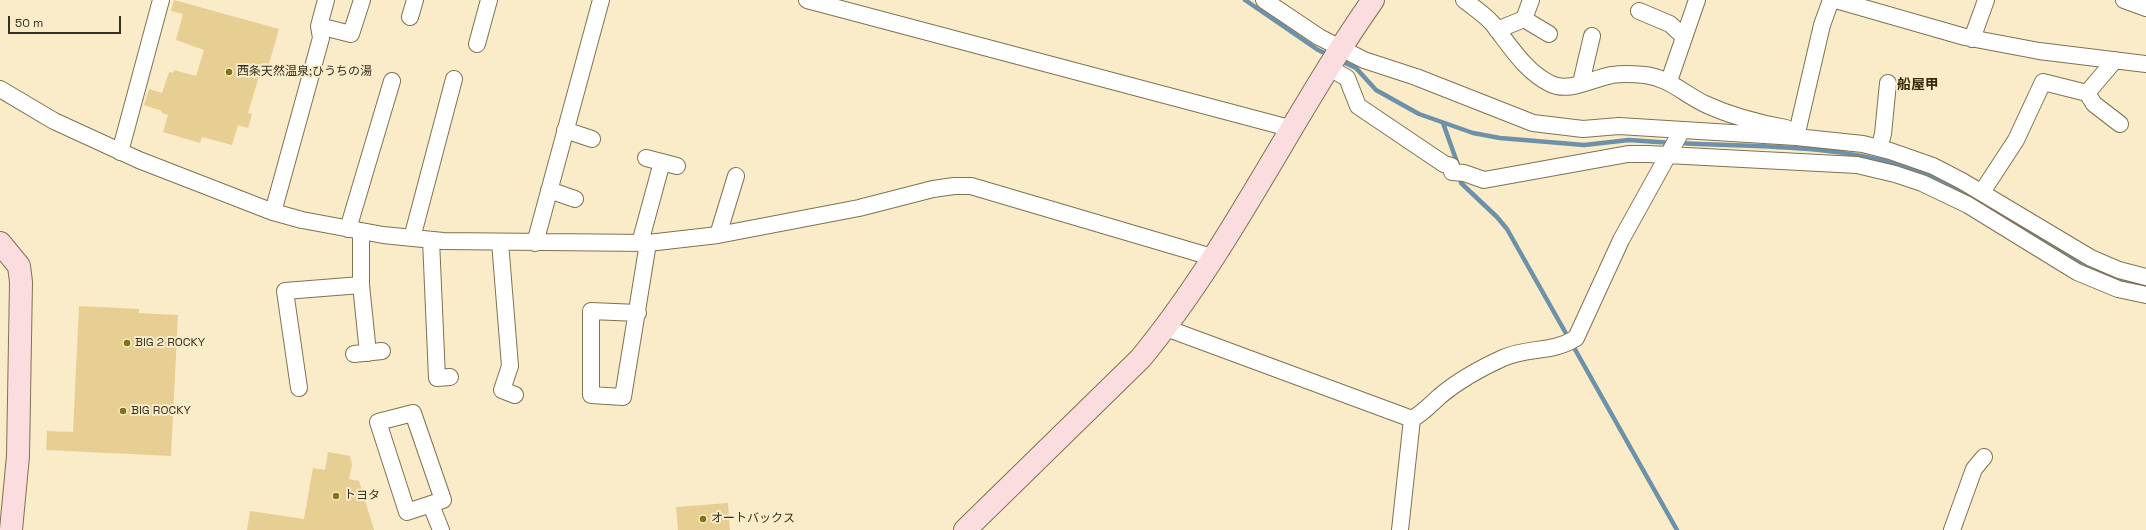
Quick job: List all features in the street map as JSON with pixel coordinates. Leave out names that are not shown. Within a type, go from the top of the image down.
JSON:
[{"type":"street","points":[[120,152],[161,0]]},
{"type":"street","points":[[272,212],[321,38],[319,26],[326,0]]},
{"type":"street","points":[[319,26],[351,34],[362,0]]},
{"type":"street","points":[[410,17],[415,0]]},
{"type":"street","points":[[477,44],[489,0]]},
{"type":"street","points":[[535,243],[601,0]]},
{"type":"street","points":[[807,0],[1292,129]]},
{"type":"street","points":[[1264,0],[1318,37],[1347,78],[1358,106],[1444,164],[1451,166],[1452,172],[1464,172],[1484,180],[1628,154],[1671,152],[1857,165],[1895,174],[1922,183],[1968,205],[2077,272],[2118,289],[2146,295]]},
{"type":"street","points":[[965,530],[1141,358],[1166,328],[1215,258],[1334,58],[1373,0]]},
{"type":"street","points":[[1464,0],[1497,30],[1530,68],[1541,78],[1552,84],[1563,87],[1624,73],[1646,75],[1668,81],[1704,103],[1733,116],[1797,133],[1879,148],[1933,166],[1982,192],[2091,258],[2119,270],[2146,278]]},
{"type":"street","points":[[1497,30],[1524,19],[1531,0]]},
{"type":"street","points":[[1668,81],[1697,0]]},
{"type":"street","points":[[1797,133],[1822,25],[1831,0]]},
{"type":"street","points":[[1836,0],[1972,39],[2039,51],[2146,64]]},
{"type":"street","points":[[1972,39],[1986,0]]},
{"type":"street","points":[[2124,0],[2146,8]]},
{"type":"street","points":[[1639,12],[1670,24],[1684,37]]},
{"type":"street","points":[[1524,19],[1549,34]]},
{"type":"street","points":[[1581,83],[1592,36]]},
{"type":"street","points":[[1334,58],[1364,60],[1423,79],[1533,123],[1583,129],[1620,126],[1681,132],[1797,133]]},
{"type":"street","points":[[2087,93],[2115,60]]},
{"type":"street","points":[[412,238],[454,79]]},
{"type":"street","points":[[368,352],[354,230],[392,81]]},
{"type":"street","points":[[1982,192],[2016,140],[2043,82],[2087,93],[2094,104],[2120,124]]},
{"type":"street","points":[[1879,148],[1883,134],[1888,83]]},
{"type":"street","points":[[0,89],[54,121],[120,152],[272,212],[302,220],[354,230],[431,240],[535,243],[644,243],[718,235],[859,208],[933,189],[954,186],[971,186],[1215,258]]},
{"type":"street","points":[[565,130],[592,139]]},
{"type":"street","points":[[1166,328],[1412,419],[1421,414],[1460,380],[1484,367],[1505,357],[1564,346],[1576,338],[1621,240],[1681,132]]},
{"type":"street","points":[[638,313],[591,311],[591,395],[623,397],[638,313],[644,243],[662,162]]},
{"type":"street","points":[[718,235],[736,176]]},
{"type":"street","points":[[549,190],[575,199]]},
{"type":"street","points":[[431,240],[438,378],[450,377]]},
{"type":"street","points":[[500,242],[510,366],[502,390],[515,395]]},
{"type":"street","points":[[0,243],[19,266],[21,282],[18,456],[11,530]]},
{"type":"street","points":[[299,388],[286,291],[361,285]]},
{"type":"street","points":[[413,413],[443,500],[431,505],[407,512],[378,422],[413,413]]},
{"type":"street","points":[[1400,530],[1412,419]]},
{"type":"street","points":[[1952,530],[1974,469],[1984,457]]},
{"type":"street","points":[[431,505],[441,530]]},
{"type":"building","name":"西条天然温泉;ひうちの湯","points":[[174,0],[279,29],[269,64],[263,63],[248,113],[252,114],[248,128],[238,125],[232,145],[202,137],[200,143],[163,132],[168,115],[162,113],[162,111],[144,105],[149,89],[162,93],[169,72],[173,73],[174,70],[196,76],[204,50],[176,40],[183,14],[171,11]]},
{"type":"building","points":[[79,306],[139,309],[139,313],[178,315],[171,456],[46,450],[47,431],[73,432]]},
{"type":"building","name":"トヨタ","points":[[328,452],[350,456],[352,464],[349,479],[359,481],[374,530],[247,530],[250,511],[304,519],[313,468],[325,470]]},
{"type":"building","name":"オートバックス","points":[[728,503],[730,530],[678,530],[676,507]]},
{"type":"waterway","points":[[1245,0],[1318,50],[1329,55]]},
{"type":"waterway","points":[[1339,60],[1356,68],[1376,90],[1419,114],[1473,133],[1500,138],[1584,145],[1629,140],[1672,143]]},
{"type":"waterway","points":[[1443,123],[1458,165]]},
{"type":"waterway","points":[[1679,143],[1764,146],[1820,150],[1876,159],[1923,172],[1978,200]]},
{"type":"waterway","points":[[1460,176],[1461,183],[1497,217],[1507,229],[1677,530]]},
{"type":"waterway","points":[[2014,221],[2061,251],[2094,269],[2128,282],[2146,285]]},
{"type":"place","name":"西条天然温泉;ひうちの湯","points":[[229,72]]},
{"type":"place","name":"BIG 2 ROCKY","points":[[127,343]]},
{"type":"place","name":"BIG ROCKY","points":[[123,411]]},
{"type":"place","name":"トヨタ","points":[[336,496]]},
{"type":"place","name":"オートバックス","points":[[703,519]]},
{"type":"district","name":"船屋甲","points":[[1918,85]]}]
